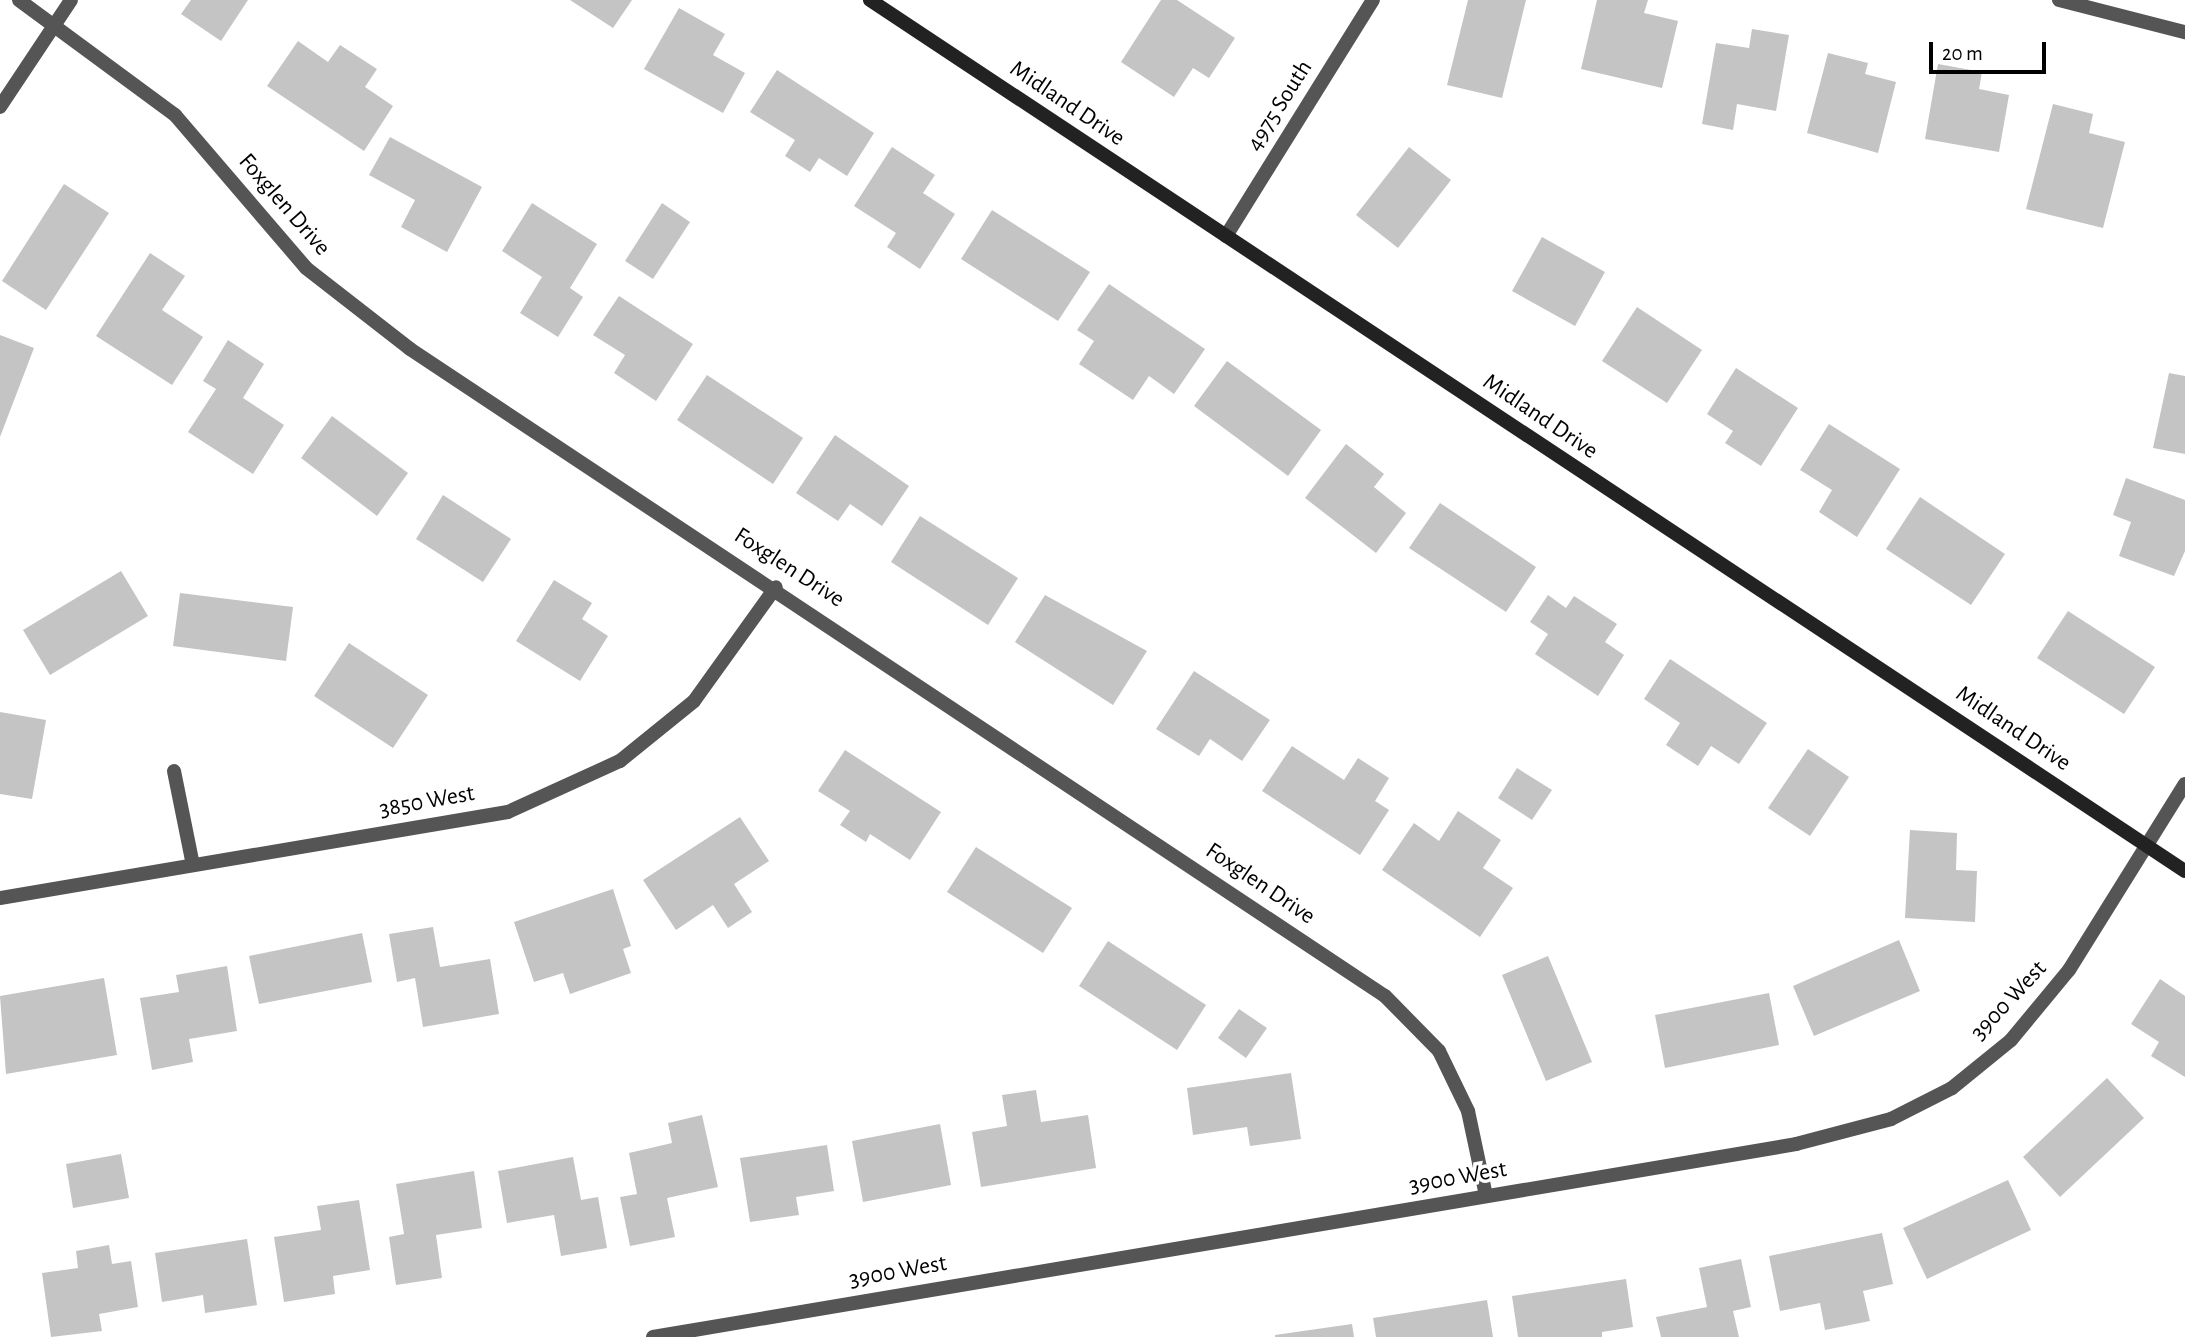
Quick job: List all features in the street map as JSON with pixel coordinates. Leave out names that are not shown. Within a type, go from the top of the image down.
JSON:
[{"type":"street","name":"Foxglen Drive","points":[[19,0],[176,115],[306,268],[410,349],[776,587],[1385,996],[1439,1051],[1468,1111],[1486,1196]]},
{"type":"street","points":[[0,107],[71,0]]},
{"type":"street","name":"Midland Drive","points":[[870,0],[2185,871]]},
{"type":"street","name":"4975 South","points":[[1226,236],[1373,0]]},
{"type":"street","points":[[2059,0],[2185,32]]},
{"type":"street","name":"3850 West","points":[[0,898],[508,812],[620,761],[694,701],[776,587]]},
{"type":"street","points":[[174,771],[193,865]]},
{"type":"street","name":"3900 West","points":[[653,1337],[1796,1144],[1891,1119],[1952,1088],[2011,1040],[2069,970],[2185,784]]},
{"type":"building","points":[[191,0],[248,0],[221,41],[181,14]]},
{"type":"building","points":[[570,0],[632,0],[613,28]]},
{"type":"building","points":[[1161,0],[1177,0],[1235,38],[1209,78],[1193,68],[1174,97],[1121,62]]},
{"type":"building","points":[[1468,0],[1526,0],[1502,98],[1447,85]]},
{"type":"building","points":[[1597,0],[1648,0],[1644,13],[1678,21],[1662,88],[1581,69]]},
{"type":"building","points":[[679,8],[725,34],[713,55],[745,73],[723,113],[644,69]]},
{"type":"building","points":[[1752,29],[1789,35],[1776,111],[1737,104],[1733,130],[1702,124],[1716,43],[1749,48]]},
{"type":"building","points":[[298,41],[328,62],[340,45],[377,69],[365,87],[393,106],[364,151],[267,86]]},
{"type":"building","points":[[1828,53],[1868,63],[1865,74],[1896,82],[1878,153],[1807,133]]},
{"type":"building","points":[[1938,64],[1982,72],[1979,89],[2009,95],[1999,152],[1925,139]]},
{"type":"building","points":[[777,70],[874,133],[847,176],[819,158],[810,172],[785,156],[795,140],[750,112]]},
{"type":"building","points":[[2053,104],[2093,114],[2089,133],[2125,142],[2103,228],[2026,209]]},
{"type":"building","points":[[390,137],[482,187],[447,252],[401,227],[415,200],[369,175]]},
{"type":"building","points":[[892,147],[935,175],[923,193],[955,214],[920,269],[887,247],[896,233],[854,206]]},
{"type":"building","points":[[1409,147],[1451,180],[1398,248],[1356,215]]},
{"type":"building","points":[[64,184],[109,213],[46,310],[2,281]]},
{"type":"building","points":[[532,203],[597,244],[570,288],[583,297],[558,337],[520,313],[542,277],[502,251]]},
{"type":"building","points":[[662,203],[690,222],[653,279],[625,261]]},
{"type":"building","points":[[992,210],[1090,272],[1058,321],[961,259]]},
{"type":"building","points":[[1542,237],[1605,272],[1575,326],[1512,291]]},
{"type":"building","points":[[150,253],[185,276],[162,310],[203,337],[172,385],[96,336]]},
{"type":"building","points":[[1109,284],[1205,349],[1174,394],[1149,376],[1133,400],[1079,364],[1094,341],[1077,330]]},
{"type":"building","points":[[619,296],[693,344],[656,401],[614,373],[625,355],[593,335]]},
{"type":"building","points":[[1637,307],[1702,350],[1667,403],[1602,361]]},
{"type":"building","points":[[0,335],[34,348],[0,437]]},
{"type":"building","points":[[228,340],[264,364],[243,398],[284,425],[253,474],[188,432],[216,389],[203,381]]},
{"type":"building","points":[[1227,361],[1321,430],[1288,476],[1194,406]]},
{"type":"building","points":[[1736,368],[1798,408],[1761,466],[1725,443],[1733,431],[1707,414]]},
{"type":"building","points":[[2169,373],[2185,376],[2185,454],[2153,448]]},
{"type":"building","points":[[707,375],[803,438],[773,484],[677,420]]},
{"type":"building","points":[[332,416],[408,473],[377,516],[301,458]]},
{"type":"building","points":[[1829,424],[1900,469],[1857,537],[1819,512],[1832,490],[1800,470]]},
{"type":"building","points":[[835,435],[909,486],[882,526],[850,504],[838,521],[796,493]]},
{"type":"building","points":[[1346,444],[1384,474],[1374,487],[1406,513],[1376,553],[1305,498]]},
{"type":"building","points":[[2126,478],[2185,500],[2185,551],[2174,576],[2119,556],[2131,522],[2113,515]]},
{"type":"building","points":[[443,495],[511,539],[483,582],[416,539]]},
{"type":"building","points":[[1920,497],[2005,554],[1971,605],[1886,549]]},
{"type":"building","points":[[1440,503],[1536,567],[1506,612],[1409,548]]},
{"type":"building","points":[[920,516],[1018,578],[988,625],[891,562]]},
{"type":"building","points":[[121,571],[148,616],[50,675],[23,630]]},
{"type":"building","points":[[554,580],[592,603],[582,619],[608,636],[580,681],[516,641]]},
{"type":"building","points":[[180,593],[293,607],[286,661],[173,646]]},
{"type":"building","points":[[1045,595],[1147,651],[1113,705],[1015,642]]},
{"type":"building","points":[[1548,595],[1566,608],[1574,596],[1617,624],[1605,642],[1624,655],[1598,696],[1535,654],[1548,634],[1530,622]]},
{"type":"building","points":[[2068,611],[2155,667],[2124,714],[2037,658]]},
{"type":"building","points":[[349,643],[428,695],[393,748],[314,696]]},
{"type":"building","points":[[1670,659],[1767,723],[1739,764],[1711,746],[1698,766],[1666,745],[1680,723],[1644,699]]},
{"type":"building","points":[[1194,671],[1270,720],[1242,761],[1210,739],[1199,756],[1156,729]]},
{"type":"building","points":[[0,712],[46,720],[32,799],[0,794]]},
{"type":"building","points":[[1292,746],[1344,780],[1358,758],[1389,778],[1375,801],[1389,810],[1360,855],[1262,791]]},
{"type":"building","points":[[1808,749],[1849,777],[1810,836],[1768,808]]},
{"type":"building","points":[[845,750],[941,812],[910,860],[870,834],[866,842],[840,825],[850,811],[818,791]]},
{"type":"building","points":[[1517,768],[1552,790],[1532,820],[1498,798]]},
{"type":"building","points":[[1458,811],[1501,840],[1483,868],[1513,888],[1480,937],[1382,870],[1414,823],[1439,841]]},
{"type":"building","points":[[740,817],[769,861],[734,884],[752,912],[728,928],[713,905],[676,930],[643,880]]},
{"type":"building","points":[[1910,830],[1957,833],[1956,870],[1977,871],[1975,922],[1905,918]]},
{"type":"building","points":[[976,847],[1072,908],[1043,953],[947,892]]},
{"type":"building","points":[[613,889],[631,946],[623,949],[631,973],[570,994],[563,973],[534,982],[514,922]]},
{"type":"building","points":[[433,927],[440,967],[490,959],[499,1014],[423,1027],[415,978],[397,982],[389,934]]},
{"type":"building","points":[[362,933],[372,982],[259,1004],[249,956]]},
{"type":"building","points":[[1899,940],[1920,991],[1814,1036],[1793,986]]},
{"type":"building","points":[[1108,941],[1206,1005],[1177,1050],[1079,986]]},
{"type":"building","points":[[1548,956],[1592,1062],[1546,1081],[1502,975]]},
{"type":"building","points":[[227,966],[237,1031],[189,1039],[193,1062],[152,1070],[140,998],[179,992],[176,975]]},
{"type":"building","points":[[104,978],[117,1055],[6,1074],[0,996]]},
{"type":"building","points":[[2160,979],[2185,996],[2185,1077],[2151,1056],[2159,1042],[2131,1024]]},
{"type":"building","points":[[1769,993],[1779,1045],[1665,1068],[1655,1015]]},
{"type":"building","points":[[1239,1009],[1267,1028],[1246,1058],[1218,1038]]},
{"type":"building","points":[[1291,1073],[1301,1139],[1250,1146],[1247,1127],[1193,1135],[1187,1088]]},
{"type":"building","points":[[2107,1078],[2144,1118],[2060,1197],[2023,1157]]},
{"type":"building","points":[[1036,1090],[1041,1122],[1088,1115],[1096,1168],[981,1187],[972,1132],[1007,1126],[1002,1095]]},
{"type":"building","points":[[702,1115],[718,1187],[667,1198],[675,1237],[630,1246],[620,1197],[637,1194],[629,1153],[672,1143],[668,1123]]},
{"type":"building","points":[[940,1124],[951,1185],[863,1202],[852,1141]]},
{"type":"building","points":[[827,1145],[834,1191],[796,1197],[799,1215],[750,1222],[740,1158]]},
{"type":"building","points":[[121,1154],[129,1198],[73,1208],[66,1164]]},
{"type":"building","points":[[573,1157],[581,1200],[598,1197],[607,1248],[561,1256],[554,1215],[507,1223],[498,1171]]},
{"type":"building","points":[[474,1171],[482,1228],[436,1235],[442,1278],[396,1285],[389,1237],[404,1234],[396,1184]]},
{"type":"building","points":[[2008,1180],[2031,1230],[1927,1279],[1903,1228]]},
{"type":"building","points":[[359,1200],[370,1270],[333,1276],[335,1294],[284,1302],[274,1237],[321,1230],[317,1206]]},
{"type":"building","points":[[1882,1233],[1893,1284],[1863,1291],[1870,1321],[1825,1330],[1820,1303],[1780,1311],[1769,1256]]},
{"type":"building","points":[[247,1239],[257,1305],[205,1313],[203,1295],[162,1302],[155,1253]]},
{"type":"building","points":[[109,1245],[112,1264],[131,1261],[138,1307],[99,1314],[102,1331],[51,1337],[42,1273],[78,1268],[76,1251]]},
{"type":"building","points":[[1741,1259],[1751,1307],[1733,1311],[1739,1337],[1661,1337],[1656,1317],[1707,1307],[1699,1268]]},
{"type":"building","points":[[1626,1279],[1633,1327],[1602,1332],[1602,1337],[1518,1337],[1512,1296]]},
{"type":"building","points":[[1487,1300],[1493,1337],[1376,1337],[1373,1318]]},
{"type":"building","points":[[1352,1324],[1354,1337],[1275,1337],[1275,1335]]}]
